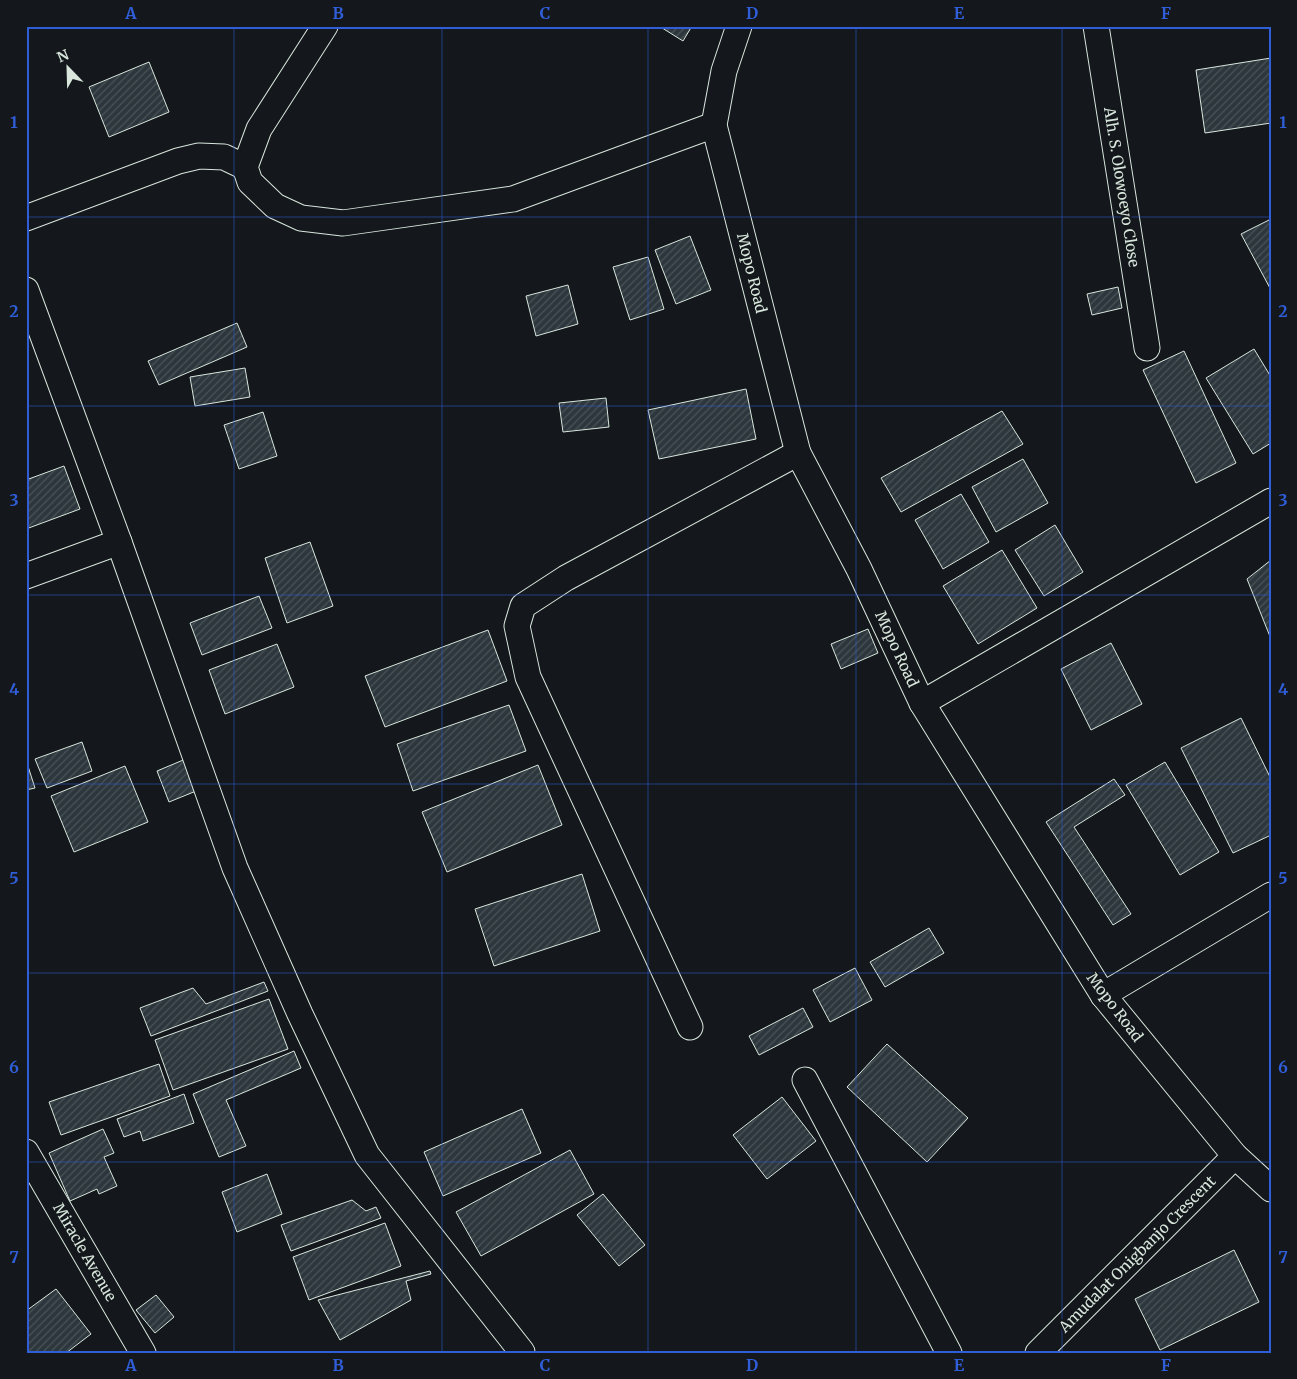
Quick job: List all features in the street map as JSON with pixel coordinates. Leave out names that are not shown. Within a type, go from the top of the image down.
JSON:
[{"type":"street","points":[[325,26],[259,129],[245,167],[250,182],[276,206],[301,218],[343,223],[513,199],[714,125]]},
{"type":"street","name":"Mopo Road","points":[[739,26],[724,71],[714,125],[798,453],[858,568],[922,703],[1103,995],[1236,1156],[1271,1189]]},
{"type":"street","name":"Alh. S. Olowoeyo Close","points":[[1096,26],[1147,348]]},
{"type":"street","points":[[26,218],[178,161],[199,156],[224,157],[245,167]]},
{"type":"street","points":[[26,290],[119,542],[235,868],[300,1014],[367,1156],[522,1352]]},
{"type":"street","points":[[690,1027],[528,677],[517,626],[523,606],[566,578],[798,453]]},
{"type":"street","points":[[922,703],[1271,501]]},
{"type":"street","points":[[26,576],[119,542]]},
{"type":"street","points":[[1103,995],[1271,895]]},
{"type":"street","points":[[806,1080],[949,1353]]},
{"type":"street","name":"Miracle Avenue","points":[[26,1152],[144,1353]]},
{"type":"street","name":"Amudalat Onigbanjo Crescent","points":[[1038,1353],[1236,1156]]},
{"type":"building","points":[[659,26],[692,26],[683,41]]},
{"type":"building","points":[[1271,58],[1271,123],[1205,133],[1196,70]]},
{"type":"building","points":[[149,62],[169,112],[109,137],[89,87]]},
{"type":"building","points":[[1271,219],[1271,290],[1241,234]]},
{"type":"building","points":[[690,236],[711,290],[676,304],[655,250]]},
{"type":"building","points":[[648,257],[664,309],[630,320],[613,267]]},
{"type":"building","points":[[568,285],[578,324],[536,336],[526,296]]},
{"type":"building","points":[[1118,287],[1122,308],[1092,315],[1087,294]]},
{"type":"building","points":[[237,323],[247,347],[159,385],[148,361]]},
{"type":"building","points":[[1254,349],[1271,377],[1271,443],[1253,454],[1206,378]]},
{"type":"building","points":[[1184,351],[1236,463],[1196,483],[1143,370]]},
{"type":"building","points":[[245,368],[250,397],[195,406],[190,377]]},
{"type":"building","points":[[746,389],[756,439],[659,459],[648,410]]},
{"type":"building","points":[[606,398],[609,427],[563,432],[559,403]]},
{"type":"building","points":[[1002,411],[1023,444],[901,512],[881,478]]},
{"type":"building","points":[[263,412],[277,456],[239,469],[224,425]]},
{"type":"building","points":[[1023,459],[1048,503],[996,532],[972,487]]},
{"type":"building","points":[[64,466],[80,509],[26,529],[26,480]]},
{"type":"building","points":[[961,494],[989,542],[943,569],[915,520]]},
{"type":"building","points":[[1055,525],[1083,572],[1044,596],[1015,550]]},
{"type":"building","points":[[310,542],[333,606],[287,623],[265,558]]},
{"type":"building","points":[[1002,550],[1037,608],[978,644],[943,586]]},
{"type":"building","points":[[1271,560],[1271,639],[1247,579]]},
{"type":"building","points":[[259,596],[272,628],[202,655],[190,623]]},
{"type":"building","points":[[868,629],[878,653],[841,669],[831,644]]},
{"type":"building","points":[[488,630],[507,681],[385,727],[365,676]]},
{"type":"building","points":[[1111,643],[1142,704],[1091,730],[1061,669]]},
{"type":"building","points":[[277,644],[294,687],[225,714],[209,670]]},
{"type":"building","points":[[509,705],[526,751],[413,791],[397,744]]},
{"type":"building","points":[[1241,718],[1271,779],[1271,835],[1233,853],[1181,748]]},
{"type":"building","points":[[82,742],[92,771],[47,788],[35,759]]},
{"type":"building","points":[[188,758],[201,789],[169,802],[157,771]]},
{"type":"building","points":[[26,760],[35,788],[26,790]]},
{"type":"building","points":[[1165,762],[1219,852],[1180,875],[1126,785]]},
{"type":"building","points":[[538,765],[562,825],[447,872],[422,812]]},
{"type":"building","points":[[125,766],[148,822],[74,852],[51,796]]},
{"type":"building","points":[[1114,779],[1125,795],[1074,827],[1131,914],[1113,925],[1046,822]]},
{"type":"building","points":[[582,874],[600,931],[494,966],[475,909]]},
{"type":"building","points":[[929,928],[944,953],[885,987],[870,962]]},
{"type":"building","points":[[855,968],[872,1000],[830,1022],[813,990]]},
{"type":"building","points":[[264,982],[268,991],[151,1036],[140,1008],[193,988],[206,1004]]},
{"type":"building","points":[[269,999],[288,1049],[173,1090],[155,1040]]},
{"type":"building","points":[[803,1008],[813,1027],[759,1055],[749,1036]]},
{"type":"building","points":[[887,1044],[968,1118],[927,1162],[847,1087]]},
{"type":"building","points":[[294,1051],[301,1068],[226,1100],[246,1146],[219,1157],[193,1094]]},
{"type":"building","points":[[159,1064],[170,1096],[61,1135],[49,1102]]},
{"type":"building","points":[[184,1094],[194,1123],[143,1141],[140,1131],[124,1137],[117,1119]]},
{"type":"building","points":[[782,1097],[816,1141],[767,1179],[733,1135]]},
{"type":"building","points":[[522,1109],[541,1153],[443,1196],[424,1152]]},
{"type":"building","points":[[103,1129],[114,1153],[104,1157],[117,1186],[99,1194],[97,1189],[70,1201],[49,1153]]},
{"type":"building","points":[[570,1150],[594,1194],[481,1256],[456,1212]]},
{"type":"building","points":[[267,1174],[282,1214],[237,1232],[222,1192]]},
{"type":"building","points":[[603,1194],[645,1245],[619,1266],[577,1215]]},
{"type":"building","points":[[352,1200],[366,1211],[376,1207],[381,1218],[291,1251],[281,1225]]},
{"type":"building","points":[[385,1223],[401,1266],[309,1300],[293,1257]]},
{"type":"building","points":[[1234,1250],[1259,1302],[1160,1350],[1135,1299]]},
{"type":"building","points":[[430,1271],[431,1274],[406,1281],[411,1300],[340,1340],[318,1300]]},
{"type":"building","points":[[56,1289],[91,1334],[66,1353],[26,1353],[26,1311]]},
{"type":"building","points":[[156,1295],[174,1317],[155,1333],[136,1310]]}]
